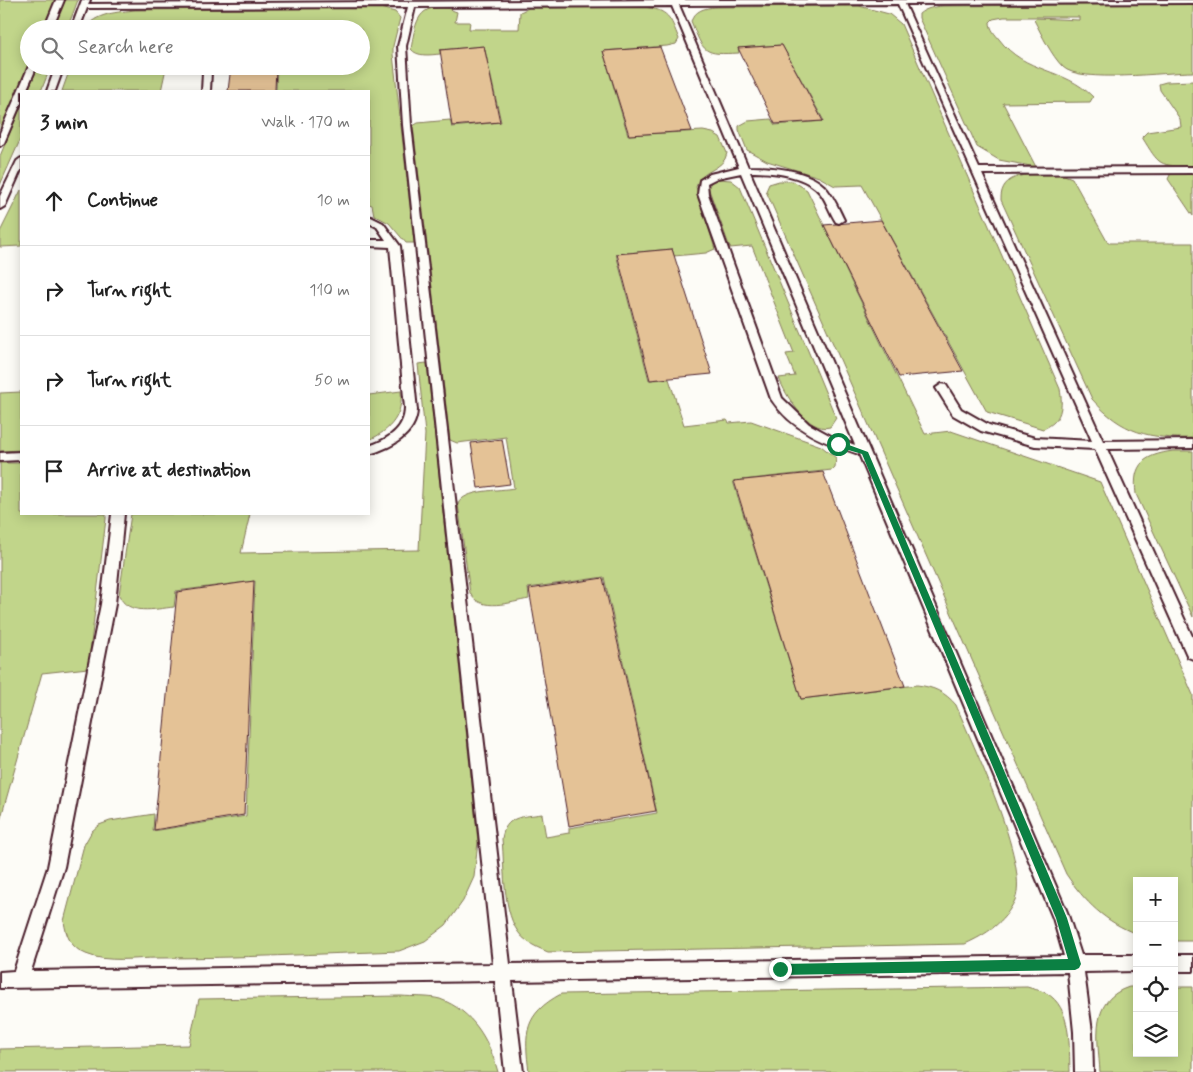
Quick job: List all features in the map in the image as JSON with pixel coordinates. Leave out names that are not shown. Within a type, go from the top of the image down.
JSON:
[{"type":"lane","points":[[52,20],[60,0]]},
{"type":"lane","points":[[78,20],[85,3],[341,2],[412,4],[1193,0]]},
{"type":"lane","points":[[674,2],[1061,918],[1075,964],[1083,1032],[1084,1072]]},
{"type":"lane","points":[[900,2],[1193,653]]},
{"type":"lane","points":[[412,4],[402,46],[407,125],[501,972],[514,1072]]},
{"type":"lane","points":[[23,90],[29,75]]},
{"type":"lane","points":[[51,90],[57,75]]},
{"type":"lane","points":[[206,90],[207,75]]},
{"type":"lane","points":[[0,143],[20,98]]},
{"type":"lane","points":[[0,206],[17,179],[20,166]]},
{"type":"lane","points":[[839,220],[824,191],[805,178],[776,171],[745,170],[720,173],[708,177],[703,182],[702,187],[777,399],[801,426],[822,438],[865,452]]},
{"type":"lane","points":[[977,171],[1193,170]]},
{"type":"lane","points":[[370,220],[380,225],[396,246],[411,408],[409,422],[401,433],[389,442],[370,450]]},
{"type":"lane","points":[[370,243],[388,243],[396,246]]},
{"type":"lane","points":[[942,388],[957,412],[985,428],[1035,442],[1099,445],[1193,444]]},
{"type":"lane","points":[[0,457],[20,456]]},
{"type":"lane","points":[[20,980],[56,867],[108,604],[118,515]]},
{"type":"lane","points":[[0,980],[1133,963]]},
{"type":"lane","points":[[1178,963],[1193,963]]},
{"type":"green space","points":[[0,0],[55,0],[47,20],[20,20],[20,75],[25,75],[0,131]]},
{"type":"green space","points":[[65,0],[78,0],[70,20],[57,20]]},
{"type":"green space","points":[[1193,4],[1193,72],[1104,76],[1072,72],[1063,67],[1055,57],[1034,20],[1036,18],[1079,20],[1079,17],[1004,17],[993,19],[990,22],[992,29],[999,39],[1021,59],[1070,80],[1082,87],[1093,97],[1090,102],[1003,103],[1036,167],[999,160],[977,147],[919,18],[919,14],[924,10],[943,6]]},
{"type":"green space","points":[[859,6],[889,14],[901,24],[1060,389],[1061,407],[1058,418],[1043,429],[987,412],[862,185],[835,186],[819,177],[767,161],[747,150],[739,126],[748,121],[771,119],[775,125],[824,121],[782,45],[738,48],[739,53],[711,52],[702,46],[691,21],[695,14],[701,10],[716,7]]},
{"type":"green space","points":[[643,7],[658,10],[667,16],[671,20],[679,39],[676,44],[667,46],[603,51],[628,135],[703,131],[720,137],[727,153],[721,163],[698,181],[696,187],[715,249],[706,253],[674,256],[672,249],[616,254],[649,380],[669,379],[684,425],[727,420],[729,423],[751,421],[821,446],[836,458],[835,467],[832,470],[733,481],[801,699],[917,685],[939,691],[956,705],[986,774],[1007,832],[1017,883],[1015,900],[1006,915],[988,932],[965,944],[548,952],[534,946],[519,933],[508,909],[504,880],[502,839],[507,825],[511,821],[542,814],[546,837],[569,833],[569,828],[657,813],[604,577],[528,588],[529,599],[497,605],[481,603],[470,593],[458,504],[462,499],[475,493],[514,488],[506,437],[457,443],[450,440],[413,126],[418,123],[450,120],[452,127],[501,122],[484,46],[440,50],[440,54],[428,55],[414,52],[411,49],[419,19],[423,13],[435,8],[446,8],[457,12],[455,22],[470,22],[469,29],[519,29],[520,12],[529,8]]},
{"type":"green space","points":[[380,8],[395,12],[400,18],[393,46],[393,54],[414,243],[406,243],[389,223],[374,215],[372,205],[370,204],[370,90],[276,90],[277,75],[370,75],[370,20],[94,20],[101,16],[135,10]]},
{"type":"green space","points":[[34,75],[47,75],[41,90],[28,90]]},
{"type":"green space","points":[[68,75],[164,75],[161,90],[62,90]]},
{"type":"green space","points":[[1193,81],[1193,166],[1173,166],[1157,159],[1142,137],[1147,132],[1181,127],[1180,119],[1160,90],[1159,84]]},
{"type":"green space","points":[[20,108],[20,140],[0,185],[0,156]]},
{"type":"green space","points":[[1193,172],[1193,216],[1168,179],[1171,173]]},
{"type":"green space","points":[[1052,174],[1072,178],[1108,243],[1193,243],[1193,438],[1163,437],[1137,432],[1114,420],[1092,399],[1001,200],[1002,191],[1011,179],[1026,175]]},
{"type":"green space","points":[[713,180],[731,180],[740,187],[836,418],[830,427],[822,427],[806,419],[786,394],[779,378],[795,376],[786,354],[794,353],[752,246],[730,248],[708,187]]},
{"type":"green space","points":[[779,181],[793,181],[807,190],[925,434],[951,431],[1100,482],[1193,695],[1193,941],[1178,941],[1178,877],[1133,877],[1133,932],[1105,917],[1088,902],[1066,874],[766,191],[769,184]]},
{"type":"green space","points":[[20,192],[20,246],[0,247],[0,232]]},
{"type":"green space","points":[[427,363],[478,842],[474,877],[463,901],[446,925],[425,941],[399,951],[248,957],[122,959],[94,957],[86,954],[70,941],[64,921],[84,845],[92,831],[99,825],[110,821],[154,814],[153,831],[246,816],[255,581],[176,591],[174,607],[142,610],[128,606],[119,595],[131,515],[250,515],[241,553],[419,550],[425,434],[418,364]]},
{"type":"green space","points":[[401,391],[400,407],[394,421],[384,432],[370,440],[370,395]]},
{"type":"green space","points":[[20,392],[20,450],[0,451],[0,393]]},
{"type":"green space","points":[[1173,451],[1193,451],[1193,617],[1136,494],[1136,475],[1142,462],[1155,455]]},
{"type":"green space","points":[[0,463],[20,463],[20,515],[106,515],[106,519],[88,668],[42,673],[0,821]]},
{"type":"green space","points":[[1027,987],[1046,993],[1061,1008],[1069,1040],[1070,1072],[529,1072],[527,1035],[529,1026],[533,1017],[540,1009],[561,994]]},
{"type":"green space","points":[[1133,987],[1133,1057],[1178,1057],[1178,987],[1193,987],[1193,1072],[1100,1072],[1099,1022],[1107,1001],[1116,993]]},
{"type":"green space","points":[[401,996],[440,999],[462,1011],[478,1028],[484,1038],[498,1072],[0,1072],[0,1049],[189,1045],[199,999]]},
{"type":"building","points":[[782,45],[823,121],[775,124],[738,48]]},
{"type":"building","points":[[484,46],[500,122],[452,126],[440,50]]},
{"type":"building","points":[[660,47],[692,131],[629,135],[603,51]]},
{"type":"building","points":[[230,75],[276,75],[275,90],[228,90]]},
{"type":"building","points":[[881,220],[963,371],[899,377],[824,225]]},
{"type":"building","points":[[672,249],[712,374],[650,380],[617,254]]},
{"type":"building","points":[[502,439],[510,484],[478,488],[471,443]]},
{"type":"building","points":[[823,472],[905,686],[801,699],[734,481]]},
{"type":"building","points":[[603,578],[656,811],[569,826],[529,589]]},
{"type":"building","points":[[254,581],[244,815],[154,830],[177,592]]},
{"type":"route","points":[[780,969],[1075,964],[1061,918],[865,452],[838,444]]}]
